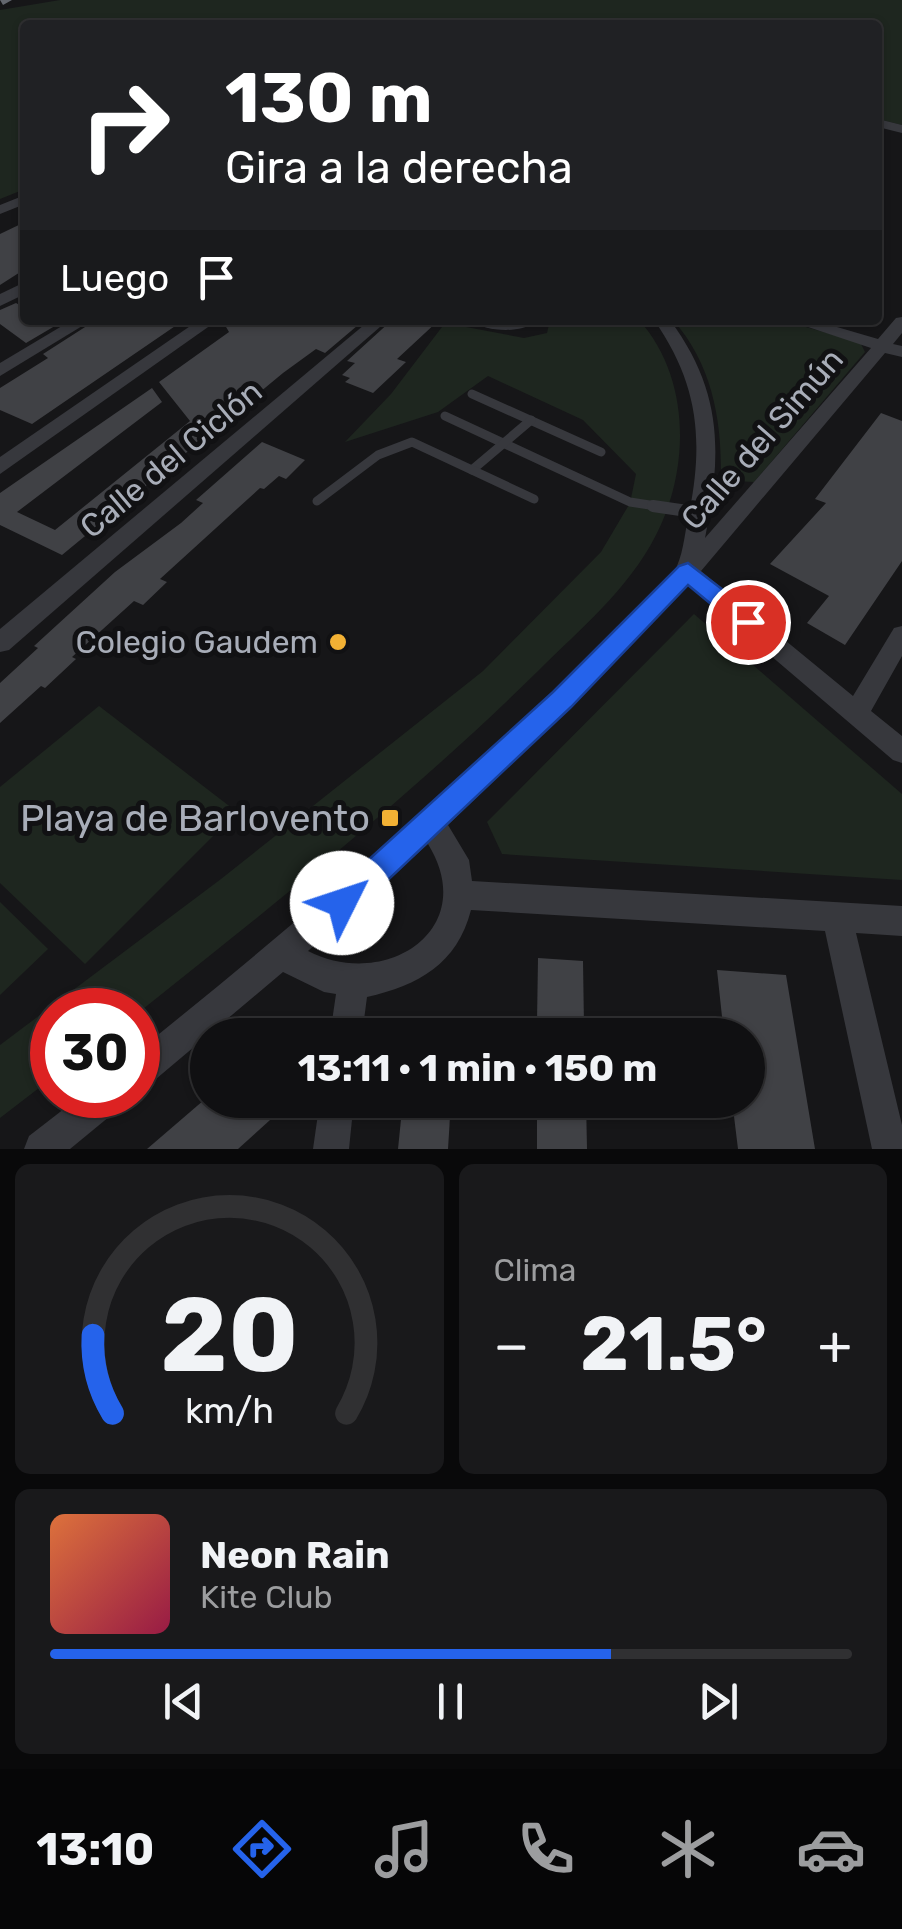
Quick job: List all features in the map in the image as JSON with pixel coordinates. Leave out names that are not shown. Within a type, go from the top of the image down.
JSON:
[{"type":"street","name":"Calle del Simún","points":[[160,1054],[283,955],[431,824],[586,676],[688,572],[892,349],[902,322]]},
{"type":"street","points":[[0,371],[76,325]]},
{"type":"street","points":[[0,467],[203,325]]},
{"type":"street","name":"Calle del Ciclón","points":[[0,643],[374,325]]},
{"type":"street","points":[[665,325],[695,373],[707,413],[709,458],[688,572],[902,752]]},
{"type":"street","points":[[812,325],[892,349]]},
{"type":"street","points":[[856,712],[902,635]]},
{"type":"street","points":[[283,955],[301,968],[354,984],[396,977],[418,966],[452,926],[460,894],[453,855],[431,824]]},
{"type":"street","points":[[460,894],[902,922]]},
{"type":"street","points":[[836,918],[890,1149]]},
{"type":"street","points":[[349,1018],[354,984]]},
{"type":"street","points":[[42,1149],[80,1118]]},
{"type":"street","points":[[331,1149],[335,1118]]},
{"type":"lane","points":[[472,394],[601,452]]},
{"type":"lane","points":[[445,416],[630,502],[701,514]]},
{"type":"lane","points":[[472,470],[530,420]]},
{"type":"lane","points":[[317,501],[378,455],[412,442],[534,499]]},
{"type":"shaded area","points":[[60,0],[902,0],[902,125],[882,120],[882,20],[20,20],[20,191],[0,199],[0,10]]},
{"type":"shaded area","points":[[443,325],[524,338],[547,333],[549,325],[643,325],[668,369],[680,424],[675,482],[656,535],[632,574],[586,624],[441,762],[160,995],[160,988],[76,988],[221,879],[483,671],[601,552],[630,503],[636,474],[583,420],[488,376],[438,412],[345,442],[391,394]]},
{"type":"shaded area","points":[[677,325],[799,325],[852,340],[861,344],[865,352],[754,482],[733,481],[721,471],[716,410],[705,372]]},
{"type":"shaded area","points":[[694,614],[902,794],[902,880],[502,854],[487,822]]},
{"type":"shaded area","points":[[99,706],[237,812],[85,964],[0,883],[0,787]]},
{"type":"shaded area","points":[[0,902],[48,949],[0,995]]},
{"type":"shaded area","points":[[30,1022],[30,1095],[0,1118],[0,1045]]},
{"type":"building","points":[[20,224],[20,272],[0,285],[0,234]]},
{"type":"building","points":[[16,303],[20,305],[20,325],[57,325],[26,343],[0,324],[0,310]]},
{"type":"building","points":[[88,325],[177,325],[32,424],[0,410],[0,388],[48,358],[43,354]]},
{"type":"building","points":[[225,325],[358,325],[325,353],[316,349],[283,373],[62,555],[0,525],[0,493],[152,388],[162,402],[17,512],[55,530],[190,421],[159,382],[229,332]]},
{"type":"building","points":[[387,325],[434,325],[397,359],[406,362],[373,393],[345,382],[350,378],[342,375],[355,363],[347,361]]},
{"type":"building","points":[[881,413],[902,421],[902,561],[845,645],[807,623],[829,596],[770,564],[826,503],[815,499]]},
{"type":"building","points":[[262,442],[305,460],[286,479],[279,476],[260,488],[160,579],[167,582],[143,605],[134,601],[72,657],[76,659],[45,688],[41,686],[0,723],[0,683],[38,648],[34,646],[115,572],[181,523],[203,503],[196,500]]},
{"type":"building","points":[[538,958],[583,961],[584,1018],[537,1018]]},
{"type":"building","points":[[717,970],[786,975],[815,1149],[738,1149],[734,1118],[765,1118],[765,1018],[722,1018]]},
{"type":"building","points":[[190,1112],[190,1118],[272,1118],[238,1149],[147,1149]]},
{"type":"building","points":[[401,1118],[450,1118],[448,1149],[398,1149]]},
{"type":"building","points":[[537,1118],[586,1118],[587,1149],[537,1149]]},
{"type":"place","name":"Colegio Gaudem","points":[[338,642]]},
{"type":"place","name":"Playa de Barlovento","points":[[390,818]]},
{"type":"route","points":[[342,903],[562,700],[688,572],[748,622]]}]
